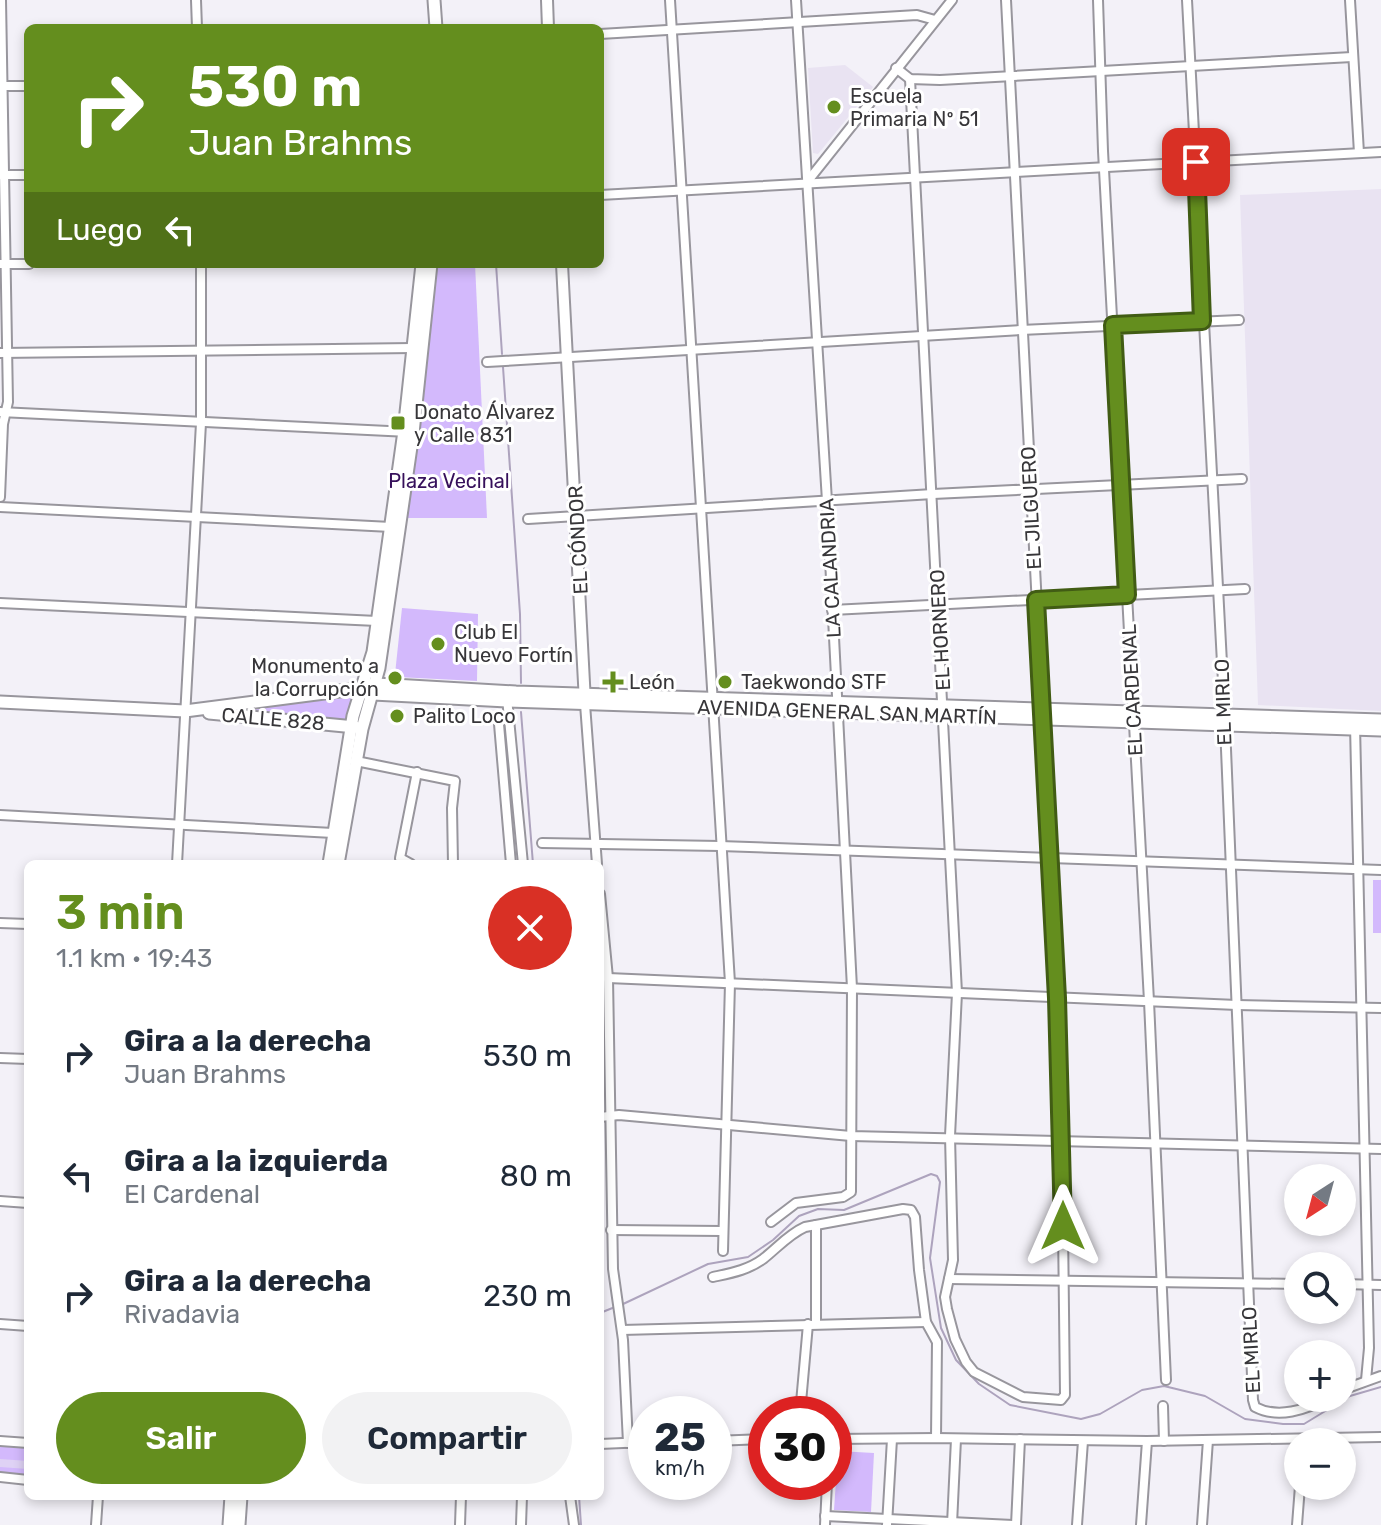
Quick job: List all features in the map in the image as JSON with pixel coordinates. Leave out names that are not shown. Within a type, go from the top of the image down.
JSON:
[{"type":"main road","points":[[434,0],[436,24]]},
{"type":"main road","points":[[370,689],[391,527],[409,432],[413,348],[422,268]]},
{"type":"main road","points":[[330,860],[356,728],[370,689],[430,268]]},
{"type":"main road","name":"AVENIDA GENERAL SAN MARTÍN","points":[[0,702],[185,711],[370,689],[1355,724],[1381,730]]},
{"type":"main road","name":"CALLE 828","points":[[185,711],[356,728]]},
{"type":"main road","name":"AVENIDA GENERAL SAN MARTÍN","points":[[1355,724],[1381,720]]},
{"type":"main road","points":[[339,860],[356,761],[356,728]]},
{"type":"main road","points":[[229,1525],[231,1500]]},
{"type":"main road","points":[[239,1525],[241,1500]]},
{"type":"street","points":[[0,497],[3,424],[1,0]]},
{"type":"street","points":[[196,0],[197,24]]},
{"type":"street","points":[[547,0],[548,24]]},
{"type":"street","points":[[670,0],[730,983],[723,1251]]},
{"type":"street","name":"LA CALANDRIA","points":[[771,1222],[796,1203],[849,1195],[851,1136],[852,988],[827,501],[796,0]]},
{"type":"street","points":[[807,182],[952,0]]},
{"type":"street","name":"EL JILGUERO","points":[[1006,0],[1057,998],[1062,1142],[1064,1399]]},
{"type":"street","name":"EL CARDENAL","points":[[1098,0],[1166,1380]]},
{"type":"street","name":"EL MIRLO","points":[[1187,0],[1219,591],[1254,1405],[1264,1411],[1284,1412]]},
{"type":"street","points":[[1350,0],[1359,153]]},
{"type":"street","points":[[604,34],[917,15],[935,20]]},
{"type":"street","points":[[896,68],[910,79],[940,80],[1352,57]]},
{"type":"street","name":"EL HORNERO","points":[[910,79],[957,993],[950,1136],[953,1260],[945,1297],[955,1339],[970,1368],[1017,1395],[1064,1399]]},
{"type":"street","points":[[2,86],[24,86]]},
{"type":"street","points":[[604,195],[1381,152]]},
{"type":"street","points":[[2,175],[24,175]]},
{"type":"street","points":[[2,264],[24,264]]},
{"type":"street","points":[[177,860],[201,423],[201,268]]},
{"type":"street","name":"EL CÓNDOR","points":[[562,268],[597,860]]},
{"type":"street","points":[[487,362],[925,335],[1239,320]]},
{"type":"street","points":[[3,353],[413,348]]},
{"type":"street","points":[[3,412],[409,432]]},
{"type":"street","points":[[528,519],[1242,479]]},
{"type":"street","points":[[0,507],[391,527]]},
{"type":"street","points":[[832,610],[1245,589]]},
{"type":"street","points":[[0,603],[377,621]]},
{"type":"street","points":[[507,696],[523,860]]},
{"type":"street","points":[[508,714],[501,718],[499,724],[511,860]]},
{"type":"street","points":[[1355,724],[1366,1148],[1369,1348],[1366,1380]]},
{"type":"street","points":[[356,761],[453,779],[453,860]]},
{"type":"street","points":[[404,860],[400,858],[417,772]]},
{"type":"street","points":[[506,782],[516,776]]},
{"type":"street","points":[[0,815],[333,833]]},
{"type":"street","points":[[542,843],[845,850],[1381,870]]},
{"type":"street","points":[[0,923],[24,924]]},
{"type":"street","points":[[604,936],[608,978],[605,1116],[628,1443],[604,1444]]},
{"type":"street","points":[[608,978],[1237,1005],[1381,1008]]},
{"type":"street","points":[[0,1058],[24,1059]]},
{"type":"street","points":[[605,1116],[851,1136],[950,1136],[1062,1142],[1381,1149]]},
{"type":"street","points":[[0,1201],[24,1203]]},
{"type":"street","points":[[713,1277],[753,1266],[794,1233],[816,1225],[907,1208],[911,1210],[915,1217],[926,1322],[937,1342],[936,1438]]},
{"type":"street","points":[[802,1396],[812,1324],[816,1225]]},
{"type":"street","points":[[611,1230],[722,1231]]},
{"type":"street","points":[[949,1279],[1284,1284]]},
{"type":"street","points":[[1356,1284],[1381,1285]]},
{"type":"street","points":[[622,1325],[926,1322]]},
{"type":"street","points":[[0,1324],[24,1326]]},
{"type":"street","points":[[1356,1384],[1381,1376]]},
{"type":"street","points":[[1163,1406],[1164,1441]]},
{"type":"street","points":[[1356,1438],[1381,1437]]},
{"type":"street","points":[[852,1439],[1284,1439]]},
{"type":"street","points":[[887,1522],[892,1439]]},
{"type":"street","points":[[952,1523],[956,1439]]},
{"type":"street","points":[[826,1500],[825,1521],[1014,1525],[1020,1439]]},
{"type":"street","points":[[1202,1525],[1208,1440]]},
{"type":"street","points":[[0,1441],[24,1443]]},
{"type":"street","points":[[1077,1525],[1083,1441]]},
{"type":"street","points":[[1141,1525],[1147,1441]]},
{"type":"street","points":[[0,1477],[24,1480]]},
{"type":"street","points":[[96,1525],[98,1500]]},
{"type":"street","points":[[460,1525],[461,1500]]},
{"type":"street","points":[[521,1525],[522,1500]]},
{"type":"street","points":[[571,1500],[574,1525]]},
{"type":"street","points":[[1297,1525],[1299,1500]]},
{"type":"shaded area","name":"Escuela Primaria Nº 51","points":[[845,65],[873,87],[818,154],[813,153],[808,68]]},
{"type":"shaded area","points":[[1381,189],[1381,711],[1258,705],[1240,195]]},
{"type":"green space","name":"Plaza Vecinal","points":[[438,268],[475,268],[487,518],[407,518]]},
{"type":"green space","name":"Club El Nuevo Fortín","points":[[402,608],[478,614],[477,681],[397,677]]},
{"type":"green space","points":[[354,697],[345,723],[239,713],[240,709]]},
{"type":"green space","points":[[1373,880],[1381,880],[1381,933],[1373,933]]},
{"type":"green space","points":[[0,1445],[24,1447],[24,1476],[0,1474]]},
{"type":"green space","points":[[852,1452],[874,1453],[871,1512],[834,1510],[835,1500],[852,1500]]},
{"type":"waterway","points":[[496,268],[502,354]]},
{"type":"waterway","points":[[503,367],[520,614],[521,683]]},
{"type":"waterway","points":[[521,712],[533,860]]},
{"type":"waterway","points":[[621,1305],[708,1264],[748,1257],[773,1240],[799,1216],[818,1209],[844,1210],[931,1174],[937,1176],[940,1182],[930,1258],[941,1328],[956,1360],[979,1384],[1010,1405],[1081,1419],[1100,1414],[1142,1390],[1164,1386],[1205,1396],[1245,1419],[1304,1424],[1350,1396],[1381,1387]]},
{"type":"waterway","points":[[604,1311],[615,1307]]},
{"type":"waterway","points":[[0,1463],[24,1465]]},
{"type":"waterway","points":[[579,1500],[581,1525]]},
{"type":"place","name":"Escuela Primaria Nº 51","points":[[834,107]]},
{"type":"place","name":"Donato Álvarez y Calle 831","points":[[398,423]]},
{"type":"place","name":"Club El Nuevo Fortín","points":[[438,644]]},
{"type":"place","name":"Monumento a la Corrupción","points":[[395,678]]},
{"type":"place","name":"León","points":[[613,682]]},
{"type":"place","name":"Taekwondo STF","points":[[725,682]]},
{"type":"place","name":"Palito Loco","points":[[397,716]]},
{"type":"route","points":[[1063,1226],[1057,998],[1036,600],[1127,595],[1113,325],[1202,321],[1196,162]]}]
